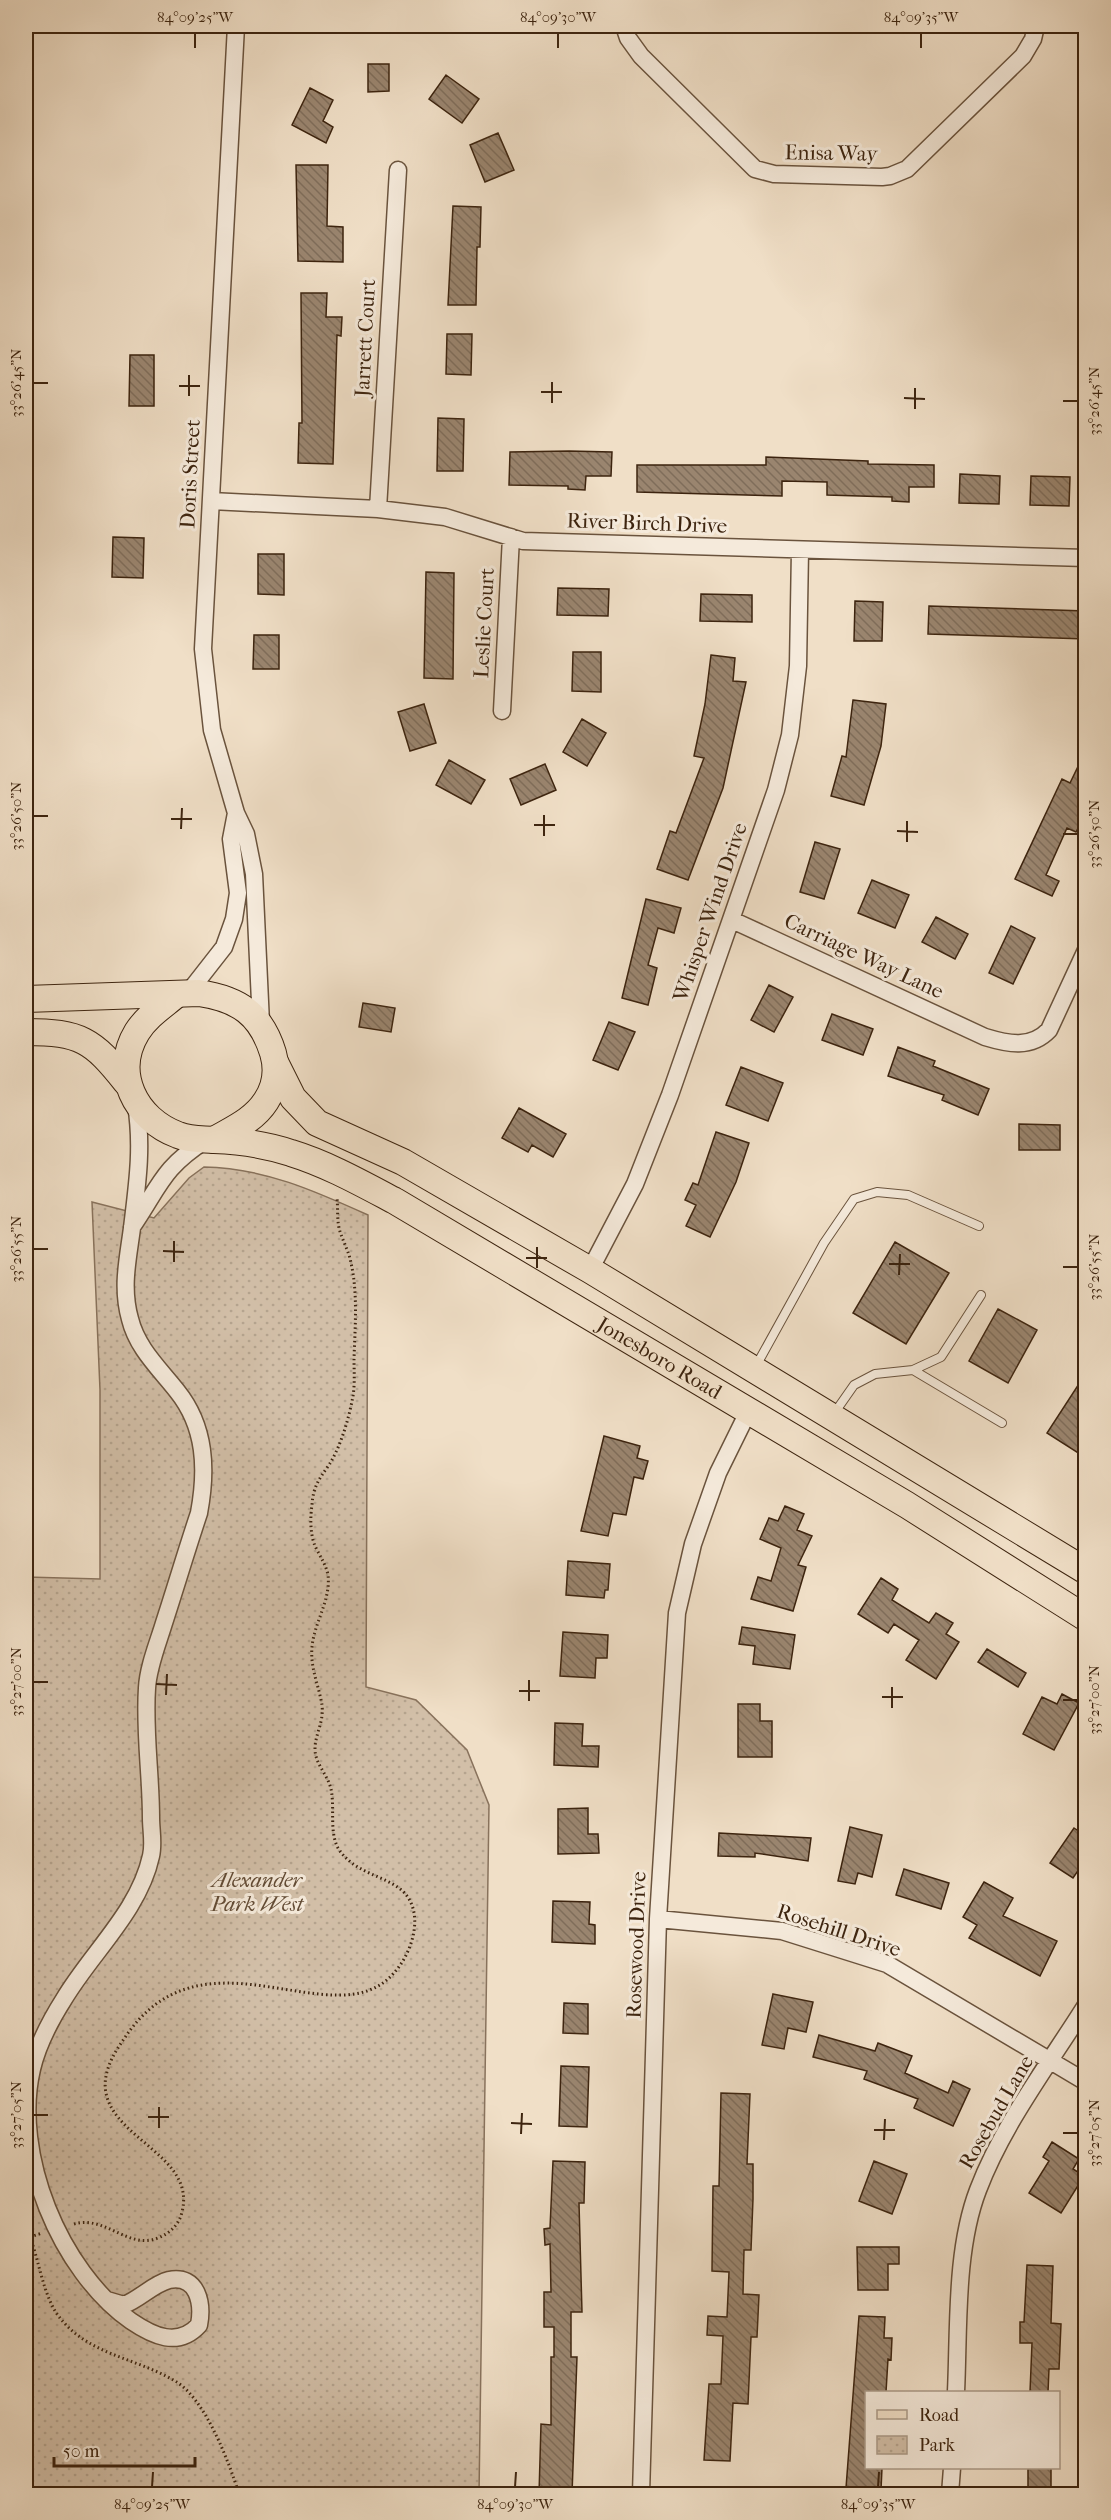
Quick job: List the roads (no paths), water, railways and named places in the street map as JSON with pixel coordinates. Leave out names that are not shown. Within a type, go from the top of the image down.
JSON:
[{"type":"main road","points":[[131,1092],[127,1058],[137,1032],[146,1020],[183,994]]},
{"type":"main road","points":[[26,999],[183,994],[227,999],[261,1023],[276,1064],[271,1094],[259,1111],[210,1140],[189,1138],[151,1120],[103,1052],[83,1040],[66,1034],[26,1032]]},
{"type":"main road","name":"Jonesboro Road","points":[[276,1064],[293,1098],[317,1124],[403,1162],[590,1270],[1086,1571]]},
{"type":"main road","name":"Jonesboro Road","points":[[210,1140],[255,1144],[290,1152],[348,1176],[395,1201],[907,1505],[1086,1618]]},
{"type":"street","name":"Doris Street","points":[[236,26],[204,616],[205,679],[212,730],[236,813],[246,834],[254,874],[261,1023]]},
{"type":"street","name":"Enisa Way","points":[[624,26],[628,38],[641,56],[754,169],[774,174],[882,177],[899,174],[907,169],[1023,56],[1036,26]]},
{"type":"street","name":"Jarrett Court","points":[[378,508],[398,170]]},
{"type":"street","name":"River Birch Drive","points":[[212,501],[378,508],[445,517],[523,541],[1086,558]]},
{"type":"street","name":"Leslie Court","points":[[502,711],[511,537]]},
{"type":"street","name":"Whisper Wind Drive","points":[[590,1270],[635,1184],[670,1095],[776,790],[790,735],[798,666],[800,550]]},
{"type":"street","name":"Doris Street","points":[[183,994],[224,947],[234,919],[238,893],[231,839],[236,813]]},
{"type":"street","name":"Carriage Way Lane","points":[[732,920],[977,1033],[1011,1045],[1039,1040],[1049,1030],[1086,950]]},
{"type":"street","points":[[107,2300],[124,2305],[169,2280],[180,2280],[193,2286],[200,2296],[199,2325],[192,2333],[180,2337],[167,2338],[149,2334],[107,2300],[75,2262],[57,2229],[48,2210],[30,2146],[28,2107],[32,2071],[40,2041],[64,1998],[133,1902],[152,1855],[147,1685],[199,1513],[204,1484],[204,1458],[199,1432],[190,1408],[144,1350],[130,1320],[125,1266],[132,1228],[141,1138],[131,1092]]},
{"type":"street","points":[[132,1228],[169,1169],[181,1156],[210,1140]]},
{"type":"street","name":"Rosewood Drive","points":[[640,2494],[658,1919],[677,1613],[693,1544],[718,1473],[749,1410]]},
{"type":"street","name":"Rosehill Drive","points":[[658,1919],[782,1930],[886,1964],[1086,2082]]},
{"type":"street","name":"Rosebud Lane","points":[[956,2391],[963,2247],[977,2190],[1009,2128],[1086,2005]]},
{"type":"street","points":[[950,2494],[952,2469]]},
{"type":"lane","points":[[755,1369],[824,1243],[854,1199],[876,1192],[908,1195],[979,1226]]},
{"type":"lane","points":[[832,1416],[854,1385],[875,1374],[913,1370],[940,1357],[981,1295]]},
{"type":"lane","points":[[913,1370],[1002,1423]]},
{"type":"park label","name":"Alexander Park West","points":[[257,1892]]}]
